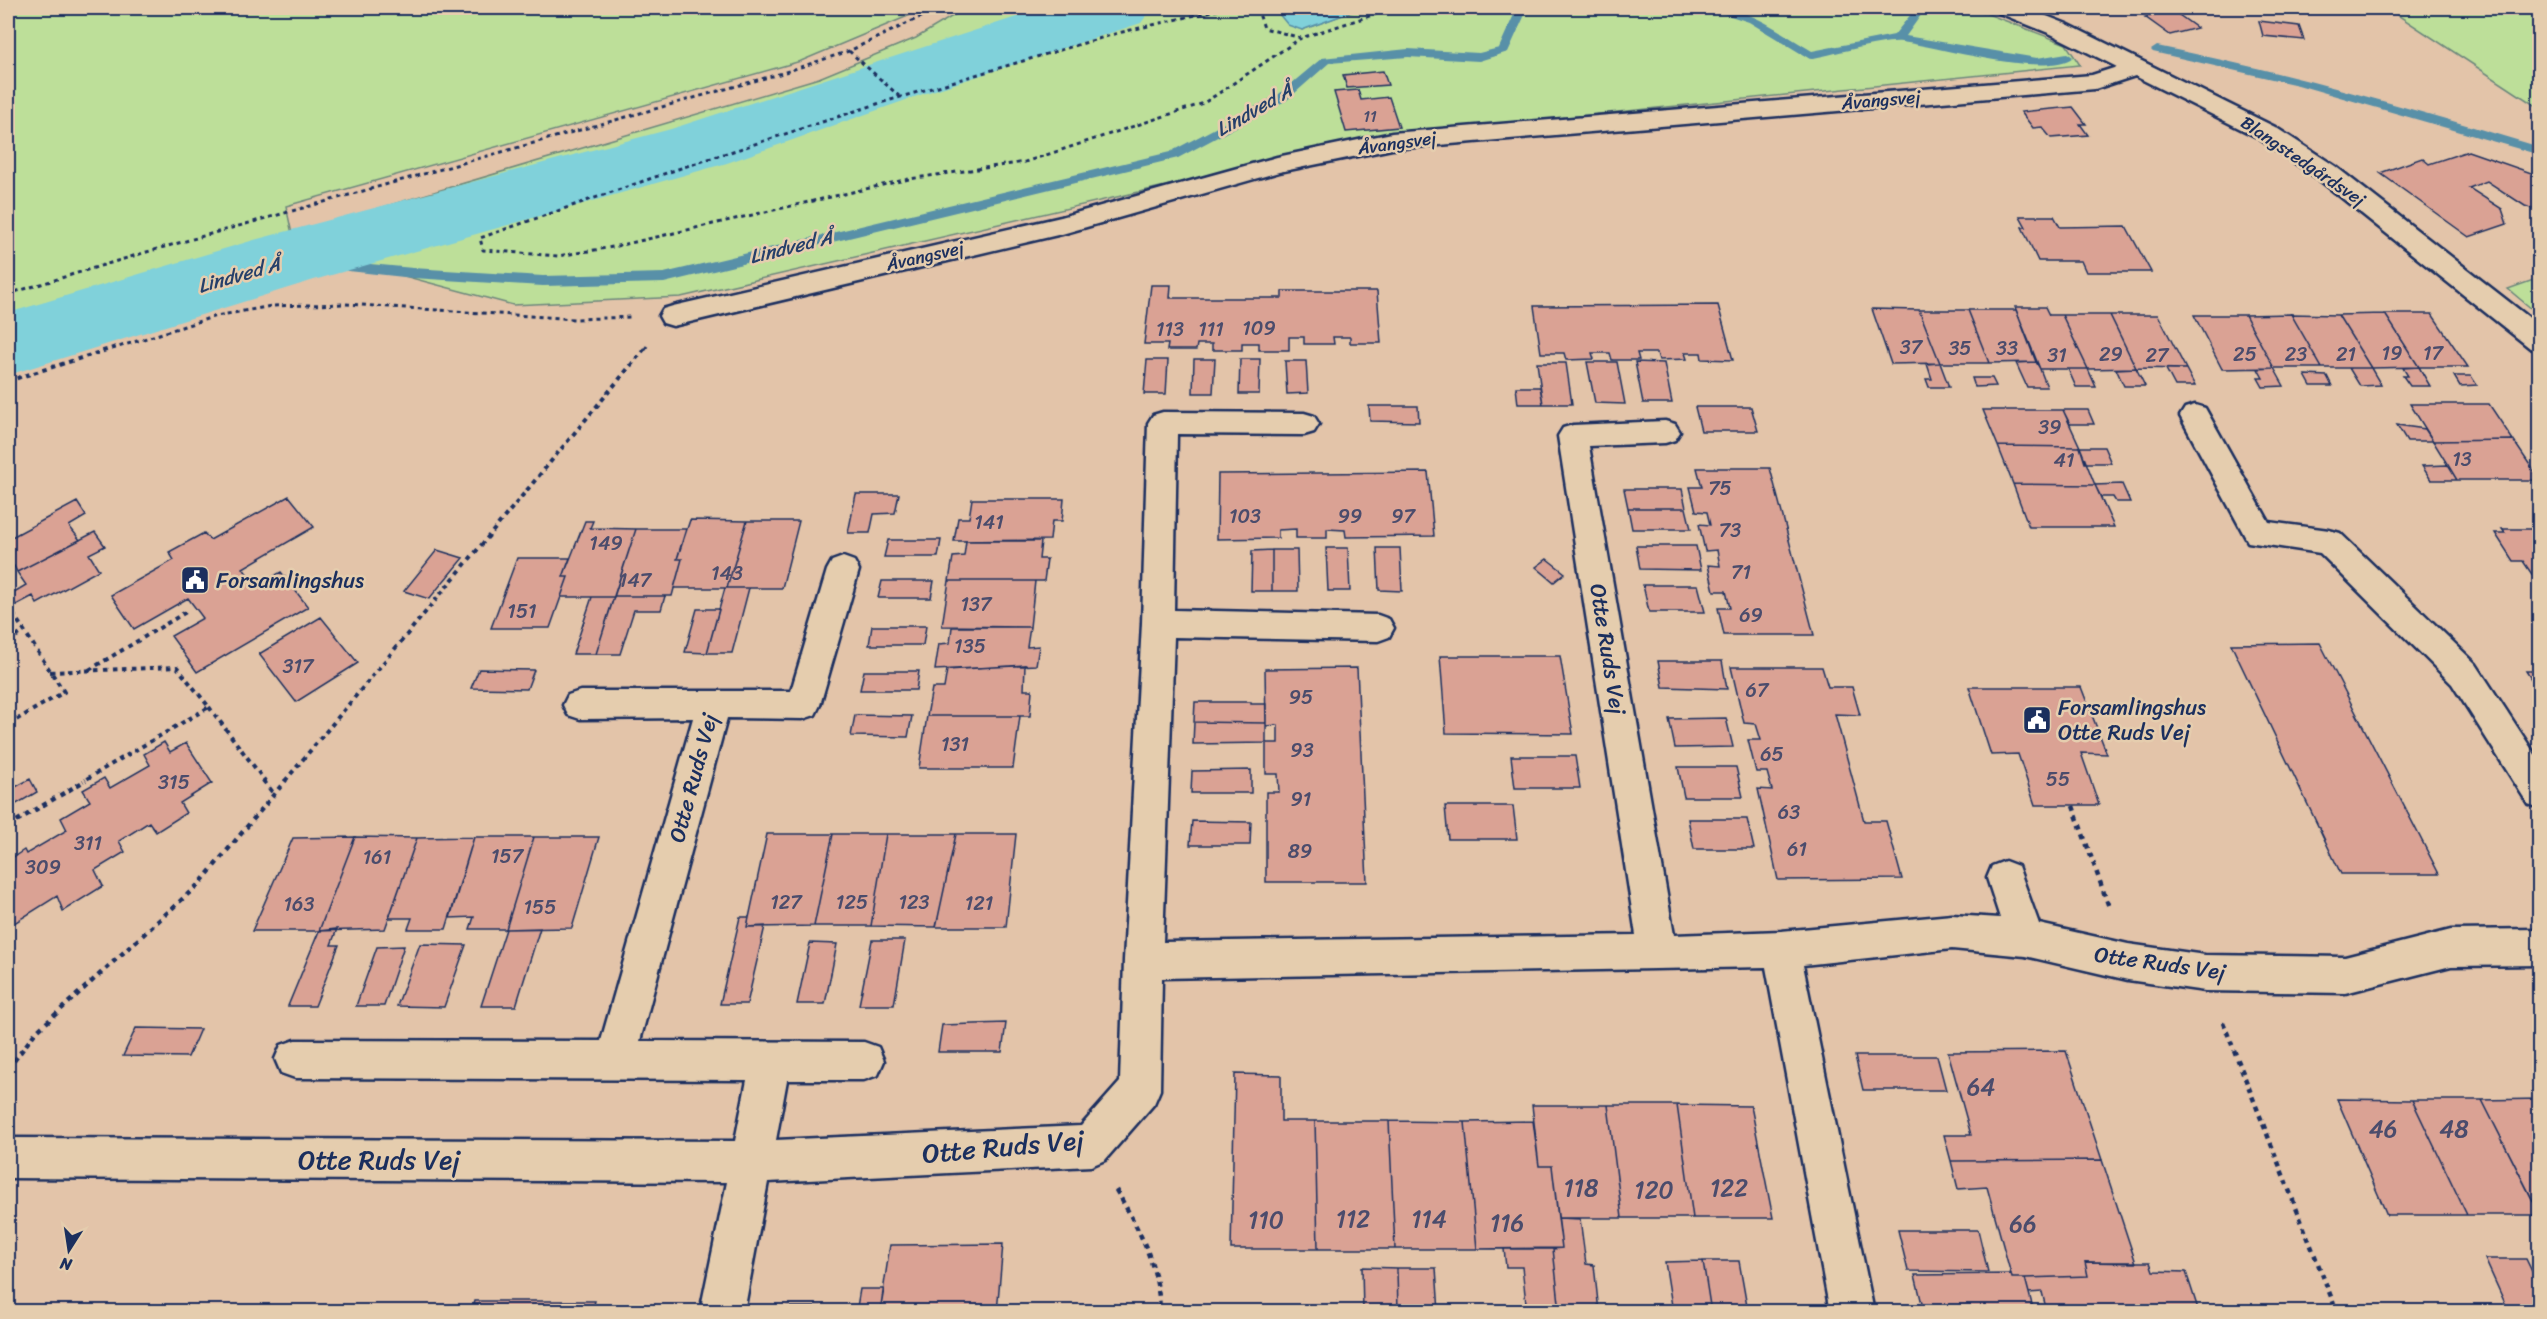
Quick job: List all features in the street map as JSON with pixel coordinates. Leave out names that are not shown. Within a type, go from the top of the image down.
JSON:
[{"type":"street","name":"Blangstedgårdsvej","points":[[2007,8],[2059,28],[2231,113],[2304,157],[2412,238],[2540,341]]},
{"type":"street","name":"Åvangsvej","points":[[673,316],[1062,225],[1277,165],[1392,141],[2095,82],[2137,68]]},
{"type":"street","points":[[2195,416],[2259,533],[2329,542],[2464,674],[2540,793]]},
{"type":"street","name":"Otte Ruds Vej","points":[[8,1158],[751,1162],[1091,1146],[1140,1090],[1143,960],[1158,623],[1163,423],[1304,424]]},
{"type":"street","name":"Otte Ruds Vej","points":[[1658,953],[1573,436],[1665,432]]},
{"type":"street","name":"Otte Ruds Vej","points":[[580,705],[803,705],[843,570]]},
{"type":"street","points":[[1158,623],[1378,628]]},
{"type":"street","name":"Otte Ruds Vej","points":[[615,1060],[714,704]]},
{"type":"street","points":[[2005,879],[2025,939]]},
{"type":"street","name":"Otte Ruds Vej","points":[[1143,960],[1658,953],[1781,948],[1952,932],[2025,939],[2128,962],[2205,973],[2345,975],[2451,948],[2540,947]]},
{"type":"street","points":[[1781,948],[1852,1311]]},
{"type":"street","points":[[295,1059],[864,1061]]},
{"type":"street","points":[[722,1311],[771,1061]]},
{"type":"path","points":[[8,294],[150,251],[779,74],[849,51],[940,8]]},
{"type":"path","points":[[1226,8],[1172,18],[899,96],[480,238],[483,250],[558,256],[613,247],[909,179],[1025,162],[1204,103],[1301,38],[1388,10],[1462,12],[1470,8]]},
{"type":"path","points":[[1257,8],[1264,28],[1301,38]]},
{"type":"path","points":[[849,51],[899,96]]},
{"type":"path","points":[[8,381],[216,316],[272,306],[345,304],[575,319],[673,316]]},
{"type":"path","points":[[8,1069],[35,1033],[200,883],[673,316]]},
{"type":"path","points":[[8,606],[64,692],[16,720]]},
{"type":"path","points":[[88,670],[186,612]]},
{"type":"path","points":[[8,641],[24,632]]},
{"type":"path","points":[[50,672],[177,667],[274,794]]},
{"type":"path","points":[[8,826],[209,707]]},
{"type":"path","points":[[2073,806],[2128,962]]},
{"type":"path","points":[[2205,973],[2337,1311]]},
{"type":"path","points":[[1091,1146],[1142,1235],[1160,1296],[1160,1311]]},
{"type":"green space","points":[[8,8],[927,8],[801,61],[286,206],[292,234],[819,78],[916,38],[966,8],[1274,8],[1302,30],[1362,8],[1972,8],[2066,44],[2080,65],[1383,136],[681,297],[513,305],[295,247],[8,337]]},
{"type":"green space","points":[[2394,8],[2539,8],[2539,108],[2396,14]]},
{"type":"green space","points":[[2540,278],[2539,315],[2508,289]]},
{"type":"water","points":[[1274,8],[1362,8],[1302,30],[1288,25]]},
{"type":"building","points":[[2172,10],[2197,28],[2170,35],[2145,17]]},
{"type":"building","points":[[2259,21],[2299,26],[2304,40],[2263,36]]},
{"type":"building","points":[[1383,71],[1388,85],[1347,88],[1343,75]]},
{"type":"building","points":[[1358,90],[1361,100],[1389,97],[1399,127],[1346,132],[1334,92]]},
{"type":"building","points":[[2073,107],[2086,124],[2080,124],[2088,135],[2051,138],[2042,127],[2033,128],[2021,112]]},
{"type":"building","points":[[2468,151],[2540,176],[2540,211],[2525,206],[2487,181],[2469,188],[2502,209],[2507,224],[2469,237],[2380,173],[2422,158],[2429,164]]},
{"type":"building","points":[[2020,216],[2054,216],[2060,227],[2126,226],[2151,272],[2086,272],[2081,261],[2038,261],[2022,227],[2026,227]]},
{"type":"building","points":[[1151,285],[1171,285],[1170,298],[1282,298],[1282,291],[1377,291],[1381,343],[1350,343],[1350,337],[1333,337],[1334,344],[1304,344],[1304,337],[1289,337],[1289,350],[1259,350],[1259,343],[1242,343],[1242,350],[1212,350],[1212,344],[1197,344],[1196,350],[1167,350],[1168,344],[1144,344]]},
{"type":"building","points":[[1718,305],[1733,360],[1702,359],[1701,353],[1685,353],[1687,359],[1659,360],[1657,353],[1637,353],[1639,360],[1612,360],[1610,353],[1592,353],[1594,359],[1566,360],[1564,353],[1541,353],[1534,306]]},
{"type":"building","points":[[2015,307],[2045,307],[2049,315],[2062,315],[2088,369],[2040,369]]},
{"type":"building","points":[[1872,309],[1919,310],[1940,363],[1891,364]]},
{"type":"building","points":[[1919,310],[1968,310],[1989,363],[1940,363]]},
{"type":"building","points":[[1968,310],[2016,310],[2036,362],[1989,363]]},
{"type":"building","points":[[2291,314],[2338,315],[2371,368],[2322,368]]},
{"type":"building","points":[[2291,314],[2322,368],[2274,368],[2245,315]]},
{"type":"building","points":[[2385,314],[2432,314],[2468,367],[2419,367]]},
{"type":"building","points":[[2385,314],[2419,367],[2371,368],[2338,315]]},
{"type":"building","points":[[2062,315],[2110,315],[2136,368],[2088,369]]},
{"type":"building","points":[[2110,315],[2158,315],[2186,369],[2136,368]]},
{"type":"building","points":[[2194,315],[2245,315],[2274,368],[2222,369]]},
{"type":"building","points":[[1194,359],[1215,359],[1213,393],[1193,393]]},
{"type":"building","points":[[1240,359],[1260,359],[1259,394],[1239,394]]},
{"type":"building","points":[[1147,360],[1168,360],[1166,394],[1144,394]]},
{"type":"building","points":[[1285,361],[1306,361],[1308,393],[1287,394]]},
{"type":"building","points":[[1587,362],[1617,362],[1625,404],[1595,403]]},
{"type":"building","points":[[1635,362],[1664,363],[1672,403],[1643,403]]},
{"type":"building","points":[[2036,362],[2047,387],[2027,387],[2016,363]]},
{"type":"building","points":[[1537,363],[1566,363],[1572,404],[1543,404]]},
{"type":"building","points":[[1940,363],[1949,387],[1929,387],[1926,379],[1932,379],[1927,364]]},
{"type":"building","points":[[2419,367],[2430,386],[2410,386],[2403,376],[2408,376],[2403,368]]},
{"type":"building","points":[[2136,368],[2145,386],[2124,386],[2116,369]]},
{"type":"building","points":[[2274,368],[2284,386],[2263,387],[2258,378],[2263,378],[2258,369]]},
{"type":"building","points":[[2349,368],[2371,368],[2381,385],[2360,386]]},
{"type":"building","points":[[2068,369],[2088,369],[2096,387],[2076,387]]},
{"type":"building","points":[[2166,369],[2186,369],[2195,386],[2175,386]]},
{"type":"building","points":[[2305,375],[2327,376],[2332,386],[2311,386]]},
{"type":"building","points":[[2454,376],[2471,376],[2477,385],[2460,386]]},
{"type":"building","points":[[1972,378],[1992,378],[1996,386],[1975,387]]},
{"type":"building","points":[[1516,387],[1540,387],[1543,404],[1518,404]]},
{"type":"building","points":[[2410,404],[2489,404],[2513,440],[2433,441]]},
{"type":"building","points":[[1369,406],[1418,406],[1419,422],[1370,421]]},
{"type":"building","points":[[1695,407],[1751,407],[1758,431],[1701,431]]},
{"type":"building","points":[[1983,410],[2063,410],[2080,447],[1998,446]]},
{"type":"building","points":[[2063,410],[2088,410],[2094,424],[2070,424]]},
{"type":"building","points":[[2397,425],[2425,429],[2433,441],[2407,441]]},
{"type":"building","points":[[2513,440],[2540,480],[2457,480],[2433,441]]},
{"type":"building","points":[[1998,446],[2080,447],[2095,485],[2013,484]]},
{"type":"building","points":[[2080,447],[2104,447],[2111,463],[2085,463]]},
{"type":"building","points":[[2448,465],[2457,480],[2431,480],[2422,466]]},
{"type":"building","points":[[1697,468],[1770,468],[1814,635],[1724,635],[1718,608],[1730,608],[1726,591],[1714,591],[1708,565],[1720,566],[1717,550],[1705,551],[1699,524],[1710,525],[1707,512],[1696,511],[1690,487],[1702,487]]},
{"type":"building","points":[[1428,472],[1434,536],[1346,537],[1345,530],[1327,529],[1327,538],[1296,538],[1296,529],[1278,530],[1278,538],[1217,539],[1218,474]]},
{"type":"building","points":[[2013,484],[2095,485],[2114,527],[2029,527]]},
{"type":"building","points":[[2122,484],[2130,502],[2116,502],[2113,497],[2101,497],[2095,485]]},
{"type":"building","points":[[1624,489],[1682,489],[1686,508],[1628,508]]},
{"type":"building","points":[[856,494],[899,494],[895,513],[874,514],[870,533],[848,533]]},
{"type":"building","name":"Forsamlingshus","points":[[289,496],[314,527],[243,568],[256,587],[281,572],[308,607],[197,672],[171,636],[203,618],[188,598],[134,629],[111,595],[174,560],[169,552],[204,533],[210,540]]},
{"type":"building","points":[[972,499],[1064,499],[1062,521],[1052,521],[1050,540],[954,541],[958,518],[969,518]]},
{"type":"building","points":[[77,502],[86,516],[69,526],[80,540],[17,572],[14,566],[8,569],[8,539]]},
{"type":"building","points":[[1628,508],[1686,508],[1691,529],[1632,529]]},
{"type":"building","points":[[690,520],[747,521],[727,588],[674,588],[682,559],[677,559]]},
{"type":"building","points":[[585,521],[593,521],[590,528],[636,529],[614,597],[561,597],[568,577],[563,577]]},
{"type":"building","points":[[747,521],[799,521],[782,588],[727,588]]},
{"type":"building","points":[[636,529],[686,529],[677,559],[682,559],[672,596],[614,596]]},
{"type":"building","points":[[2502,529],[2540,529],[2540,586],[2523,561],[2513,561],[2495,533],[2505,533]]},
{"type":"building","points":[[95,532],[105,546],[89,554],[99,570],[37,604],[33,596],[16,605],[9,595],[26,585],[17,572]]},
{"type":"building","points":[[888,540],[941,540],[938,557],[884,557]]},
{"type":"building","points":[[966,541],[1041,541],[1039,559],[1047,559],[1044,581],[949,581],[953,557],[964,556]]},
{"type":"building","points":[[1636,546],[1696,546],[1701,570],[1640,569]]},
{"type":"building","points":[[1326,548],[1348,548],[1350,591],[1328,591]]},
{"type":"building","points":[[1377,548],[1400,548],[1402,591],[1379,590]]},
{"type":"building","points":[[437,550],[463,558],[429,599],[404,591]]},
{"type":"building","points":[[1272,550],[1297,550],[1298,591],[1272,591]]},
{"type":"building","points":[[1272,550],[1272,591],[1251,591],[1252,551]]},
{"type":"building","points":[[517,558],[570,558],[563,577],[568,577],[550,628],[491,628]]},
{"type":"building","points":[[1547,559],[1565,573],[1554,582],[1536,567]]},
{"type":"building","points":[[882,581],[934,581],[931,598],[878,598]]},
{"type":"building","points":[[949,581],[1035,581],[1030,627],[942,626]]},
{"type":"building","points":[[1643,585],[1698,585],[1705,612],[1649,612]]},
{"type":"building","points":[[725,588],[749,588],[732,653],[707,653]]},
{"type":"building","points":[[614,596],[665,596],[661,610],[634,610],[620,654],[596,654]]},
{"type":"building","points":[[592,597],[614,597],[596,654],[573,654]]},
{"type":"building","points":[[697,609],[719,609],[707,653],[685,652]]},
{"type":"building","points":[[321,617],[358,663],[296,702],[259,654]]},
{"type":"building","points":[[872,626],[926,626],[923,645],[869,645]]},
{"type":"building","points":[[952,627],[1030,627],[1027,647],[1039,646],[1036,665],[935,670],[939,644],[950,643]]},
{"type":"building","points":[[2320,643],[2439,874],[2341,874],[2231,644]]},
{"type":"building","points":[[1440,656],[1560,656],[1573,734],[1446,733]]},
{"type":"building","points":[[1658,661],[1722,661],[1727,689],[1663,687]]},
{"type":"building","points":[[1025,665],[1024,690],[1032,690],[1030,716],[927,716],[932,688],[944,688],[947,670]]},
{"type":"building","points":[[1731,667],[1822,667],[1828,687],[1852,687],[1860,715],[1835,714],[1864,821],[1886,821],[1902,879],[1778,880],[1758,789],[1772,790],[1767,772],[1756,772],[1748,740],[1761,740],[1756,724],[1744,723]]},
{"type":"building","points":[[1357,668],[1367,882],[1266,882],[1266,792],[1279,792],[1278,774],[1266,774],[1266,743],[1278,743],[1278,725],[1266,726],[1265,669]]},
{"type":"building","points":[[479,669],[534,670],[527,689],[471,688]]},
{"type":"building","points":[[864,671],[919,671],[916,690],[860,690]]},
{"type":"building","points":[[2526,671],[2540,671],[2540,693]]},
{"type":"building","name":"Forsamlingshus Otte Ruds Vej","points":[[1969,687],[2081,687],[2107,754],[2081,753],[2099,805],[2035,805],[2018,754],[1991,755]]},
{"type":"building","points":[[1195,702],[1266,704],[1266,723],[1194,722]]},
{"type":"building","points":[[855,715],[912,716],[908,737],[851,736]]},
{"type":"building","points":[[927,716],[1020,716],[1013,768],[919,768]]},
{"type":"building","points":[[1726,718],[1733,747],[1675,748],[1669,719]]},
{"type":"building","points":[[1194,722],[1266,723],[1266,743],[1193,744]]},
{"type":"building","points":[[164,742],[170,752],[186,743],[212,783],[180,803],[186,813],[156,832],[149,822],[119,841],[125,852],[95,870],[103,886],[63,911],[57,896],[8,927],[8,865],[13,861],[12,858],[24,850],[26,854],[67,830],[61,818],[90,801],[83,790],[104,778],[110,788],[150,765],[144,754]]},
{"type":"building","points":[[1511,756],[1575,756],[1580,788],[1515,788]]},
{"type":"building","points":[[1678,767],[1736,767],[1743,797],[1684,797]]},
{"type":"building","points":[[1251,770],[1251,793],[1191,793],[1192,771]]},
{"type":"building","points":[[30,779],[37,792],[8,809],[8,791]]},
{"type":"building","points":[[1445,806],[1513,806],[1517,839],[1448,839]]},
{"type":"building","points":[[1688,819],[1747,819],[1754,849],[1694,849]]},
{"type":"building","points":[[1192,821],[1251,822],[1250,845],[1190,845]]},
{"type":"building","points":[[767,834],[833,834],[814,926],[747,927]]},
{"type":"building","points":[[833,834],[886,834],[871,926],[814,926]]},
{"type":"building","points":[[886,834],[956,834],[936,927],[871,926]]},
{"type":"building","points":[[956,834],[1016,834],[1006,927],[936,927]]},
{"type":"building","points":[[355,837],[417,838],[385,929],[319,931]]},
{"type":"building","points":[[355,837],[319,931],[252,931],[293,838]]},
{"type":"building","points":[[474,837],[534,837],[506,929],[470,929],[474,917],[450,918]]},
{"type":"building","points":[[474,837],[446,929],[408,929],[412,918],[389,918],[417,838]]},
{"type":"building","points":[[534,837],[599,837],[572,928],[506,929]]},
{"type":"building","points":[[740,917],[749,917],[747,927],[765,926],[747,1004],[720,1004]]},
{"type":"building","points":[[540,928],[516,1006],[481,1006],[506,929]]},
{"type":"building","points":[[337,929],[331,945],[339,945],[315,1006],[288,1006],[319,931]]},
{"type":"building","points":[[872,940],[905,940],[894,1005],[859,1005]]},
{"type":"building","points":[[810,943],[837,944],[825,1004],[797,1004]]},
{"type":"building","points":[[420,944],[466,945],[444,1007],[397,1006]]},
{"type":"building","points":[[404,946],[384,1006],[356,1006],[377,947]]},
{"type":"building","points":[[1006,1023],[1002,1052],[938,1052],[942,1025]]},
{"type":"building","points":[[136,1028],[200,1029],[188,1057],[123,1056]]},
{"type":"building","points":[[2066,1051],[2102,1160],[1951,1161],[1944,1135],[1971,1135],[1948,1052]]},
{"type":"building","points":[[1855,1056],[1937,1056],[1946,1090],[1863,1090]]},
{"type":"building","points":[[1235,1074],[1281,1075],[1281,1121],[1315,1121],[1318,1249],[1231,1249]]},
{"type":"building","points":[[2337,1099],[2412,1100],[2467,1215],[2387,1215]]},
{"type":"building","points":[[2540,1099],[2540,1214],[2482,1100]]},
{"type":"building","points":[[2412,1100],[2482,1100],[2540,1215],[2467,1215]]},
{"type":"building","points":[[1532,1105],[1608,1105],[1622,1218],[1558,1218],[1552,1166],[1539,1166]]},
{"type":"building","points":[[1608,1105],[1677,1105],[1693,1218],[1622,1218]]},
{"type":"building","points":[[1677,1105],[1751,1106],[1773,1218],[1693,1218]]},
{"type":"building","points":[[1315,1121],[1389,1121],[1395,1249],[1318,1249]]},
{"type":"building","points":[[1389,1121],[1465,1122],[1477,1249],[1395,1249]]},
{"type":"building","points":[[1533,1121],[1539,1166],[1552,1166],[1562,1248],[1477,1249],[1465,1122]]},
{"type":"building","points":[[2102,1160],[2136,1263],[2085,1262],[2088,1276],[2025,1278],[2012,1278],[1987,1187],[1958,1189],[1951,1161]]},
{"type":"building","points":[[1558,1218],[1580,1219],[1586,1264],[1594,1265],[1599,1312],[1560,1312],[1553,1249],[1562,1248]]},
{"type":"building","points":[[1898,1230],[1978,1230],[1988,1272],[1908,1271]]},
{"type":"building","points":[[1003,1244],[997,1312],[880,1312],[890,1245]]},
{"type":"building","points":[[1504,1249],[1553,1249],[1560,1312],[1527,1312],[1522,1267],[1506,1267]]},
{"type":"building","points":[[2485,1259],[2526,1259],[2540,1288],[2540,1312],[2509,1312]]},
{"type":"building","points":[[1703,1261],[1711,1312],[1673,1312],[1665,1262]]},
{"type":"building","points":[[1703,1261],[1739,1261],[1748,1312],[1711,1312]]},
{"type":"building","points":[[2085,1262],[2150,1262],[2153,1271],[2186,1272],[2199,1312],[2047,1312],[2042,1292],[2029,1293],[2025,1278],[2088,1276]]},
{"type":"building","points":[[1362,1267],[1397,1268],[1398,1312],[1363,1312]]},
{"type":"building","points":[[1397,1268],[1436,1268],[1439,1312],[1398,1312]]},
{"type":"building","points":[[2011,1274],[2012,1278],[2025,1278],[2034,1312],[1924,1312],[1915,1275]]},
{"type":"building","points":[[860,1289],[884,1289],[880,1312],[787,1312],[787,1307],[857,1307]]},
{"type":"building","points":[[475,1301],[595,1301],[592,1312],[472,1312]]},
{"type":"waterway","points":[[8,344],[284,260],[699,146],[897,78],[1116,8]]},
{"type":"waterway","name":"Lindved Å","points":[[284,260],[413,273],[543,281],[664,278],[1174,155],[1283,97],[1326,60],[1408,53],[1479,57],[1504,50],[1522,8]]},
{"type":"waterway","name":"Lindved Å","points":[[1712,8],[1753,20],[1810,55],[1898,38]]},
{"type":"waterway","name":"Lindved Å","points":[[1898,38],[1921,8]]},
{"type":"waterway","points":[[1898,38],[1980,54],[2037,62],[2067,57]]},
{"type":"waterway","points":[[2157,50],[2302,82],[2540,151]]},
{"type":"place","name":"Forsamlingshus","points":[[195,580]]},
{"type":"place","name":"Forsamlingshus Otte Ruds Vej","points":[[2037,720]]}]
